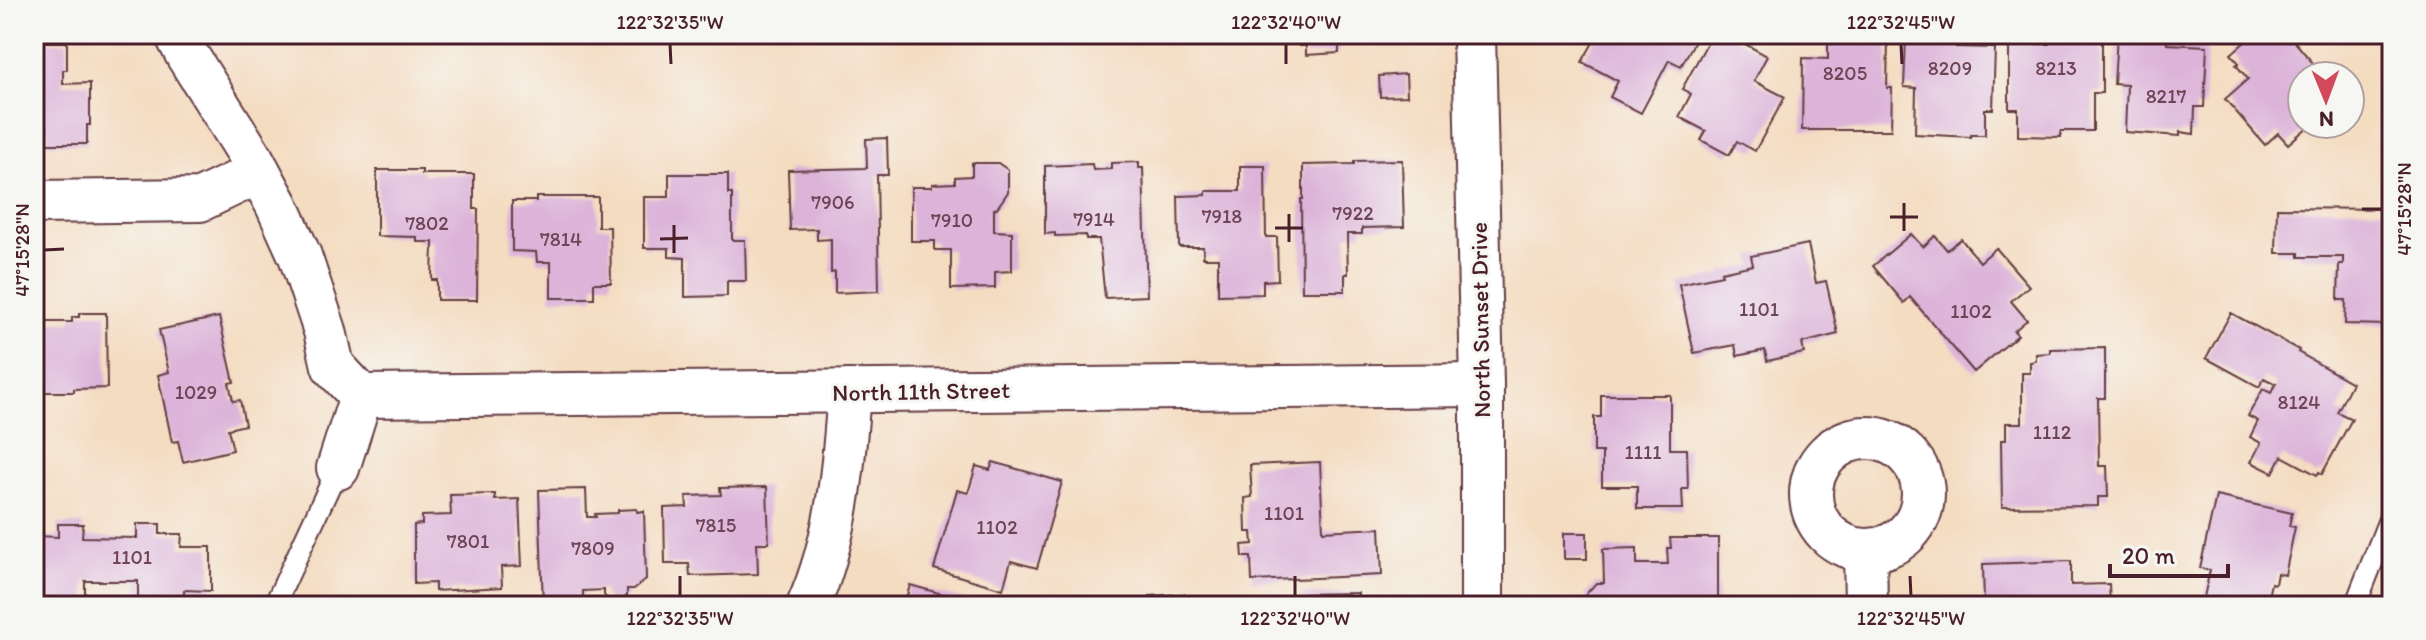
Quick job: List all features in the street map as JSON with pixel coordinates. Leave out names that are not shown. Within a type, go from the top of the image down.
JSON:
[{"type":"street","points":[[176,34],[277,205],[300,256],[333,366],[361,396],[338,468]]},
{"type":"street","name":"North Sunset Drive","points":[[1474,34],[1482,385],[1482,606]]},
{"type":"street","points":[[34,202],[200,200],[259,172]]},
{"type":"street","name":"North 11th Street","points":[[361,396],[1482,385]]},
{"type":"street","points":[[808,606],[829,543],[844,470],[849,391]]},
{"type":"street","points":[[1865,551],[1866,606]]},
{"type":"lane","points":[[274,606],[338,468]]},
{"type":"lane","points":[[2355,606],[2392,512]]},
{"type":"building","points":[[1300,34],[1342,34],[1339,53],[1306,55],[1306,46],[1300,46]]},
{"type":"building","points":[[1587,34],[1699,34],[1681,66],[1669,60],[1641,113],[1610,97],[1618,81],[1582,62],[1595,39]]},
{"type":"building","points":[[1712,34],[1727,34],[1767,56],[1754,81],[1785,97],[1755,151],[1737,141],[1729,155],[1701,140],[1706,131],[1679,117],[1691,94],[1682,89]]},
{"type":"building","points":[[2254,34],[2288,34],[2310,60],[2286,60],[2286,140],[2293,140],[2288,144],[2278,133],[2265,145],[2225,99],[2248,79],[2231,54]]},
{"type":"building","points":[[2049,35],[2102,35],[2102,93],[2093,93],[2093,131],[2061,131],[2061,137],[2018,136],[2018,109],[2009,109],[2009,44],[2049,44]]},
{"type":"building","points":[[2117,35],[2167,37],[2167,44],[2207,46],[2204,107],[2195,107],[2194,134],[2180,132],[2180,136],[2125,132],[2127,85],[2114,84]]},
{"type":"building","points":[[1906,36],[1956,37],[1956,47],[1995,48],[1993,109],[1985,109],[1985,135],[1915,134],[1916,88],[1904,87]]},
{"type":"building","points":[[1833,38],[1888,39],[1887,88],[1892,88],[1891,130],[1802,130],[1803,58],[1828,59],[1828,43],[1833,44]]},
{"type":"building","points":[[34,42],[67,42],[67,70],[63,70],[63,84],[90,83],[87,144],[47,144],[47,127],[34,127]]},
{"type":"building","points":[[1406,74],[1407,96],[1380,97],[1379,76]]},
{"type":"building","points":[[887,138],[888,175],[877,175],[879,291],[835,293],[835,272],[831,273],[831,239],[817,240],[817,229],[790,230],[788,170],[867,168],[866,139]]},
{"type":"building","points":[[1402,160],[1404,227],[1362,228],[1362,234],[1347,234],[1348,274],[1345,274],[1345,291],[1302,291],[1303,165]]},
{"type":"building","points":[[1139,162],[1139,168],[1143,168],[1147,296],[1105,298],[1099,239],[1086,239],[1086,235],[1045,234],[1045,166],[1092,164],[1093,170],[1111,169],[1111,163]]},
{"type":"building","points":[[972,163],[998,163],[1008,170],[1008,192],[994,209],[994,231],[1012,232],[1012,271],[995,272],[995,288],[951,289],[951,250],[935,250],[935,241],[911,241],[911,187],[955,183],[955,177],[972,176]]},
{"type":"building","points":[[1240,166],[1265,166],[1266,237],[1277,237],[1278,280],[1263,281],[1263,294],[1218,295],[1218,258],[1203,258],[1203,247],[1179,247],[1178,196],[1206,195],[1206,191],[1240,191]]},
{"type":"building","points":[[377,170],[474,174],[474,209],[478,209],[477,300],[437,300],[437,280],[432,280],[433,242],[417,242],[417,237],[377,236]]},
{"type":"building","points":[[669,174],[728,174],[728,194],[732,194],[732,240],[745,240],[746,281],[727,281],[727,296],[685,297],[685,258],[669,257],[669,248],[644,248],[644,197],[669,197]]},
{"type":"building","points":[[536,197],[598,197],[598,227],[610,227],[611,283],[594,283],[594,298],[551,298],[551,262],[537,262],[536,252],[512,251],[512,201],[536,201]]},
{"type":"building","points":[[2277,208],[2392,209],[2391,325],[2345,324],[2346,300],[2338,300],[2339,264],[2343,264],[2343,257],[2299,257],[2299,253],[2276,253]]},
{"type":"building","points":[[1911,234],[1923,247],[1935,236],[1947,250],[1961,239],[1980,262],[1996,248],[2029,286],[2011,301],[2027,320],[2014,331],[2018,335],[1974,372],[1910,297],[1904,303],[1873,266]]},
{"type":"building","points":[[1808,244],[1816,283],[1826,281],[1838,334],[1802,343],[1804,353],[1767,361],[1765,350],[1737,356],[1735,345],[1694,353],[1679,284],[1753,265],[1751,256]]},
{"type":"building","points":[[34,284],[37,284],[37,322],[72,322],[72,317],[79,317],[79,313],[106,313],[107,388],[74,389],[74,392],[34,389]]},
{"type":"building","points":[[2231,313],[2352,383],[2337,412],[2352,419],[2322,474],[2319,472],[2317,475],[2282,456],[2273,473],[2251,462],[2261,443],[2250,437],[2258,421],[2248,416],[2263,389],[2271,393],[2276,384],[2264,378],[2259,387],[2206,358]]},
{"type":"building","points":[[219,317],[234,382],[229,383],[233,401],[240,400],[245,425],[228,429],[233,450],[183,462],[178,441],[172,442],[158,375],[169,372],[159,330]]},
{"type":"building","points":[[2105,348],[2105,398],[2098,398],[2099,466],[2107,466],[2108,497],[2098,497],[2098,506],[2002,507],[2001,440],[2006,440],[2006,423],[2022,423],[2022,373],[2030,373],[2030,362],[2036,361],[2036,354],[2050,353],[2050,349]]},
{"type":"building","points":[[1601,395],[1670,395],[1670,449],[1687,449],[1688,489],[1682,489],[1683,509],[1637,509],[1637,486],[1602,486],[1602,452],[1594,452],[1594,417],[1601,417]]},
{"type":"building","points":[[993,462],[1062,482],[1037,568],[1011,561],[1003,589],[934,569],[957,490],[968,493],[976,466],[990,470]]},
{"type":"building","points":[[1320,462],[1323,531],[1380,528],[1382,575],[1252,581],[1251,557],[1243,557],[1242,545],[1253,544],[1252,532],[1246,532],[1245,498],[1252,497],[1250,465]]},
{"type":"building","points":[[767,487],[769,543],[757,543],[758,574],[690,576],[689,564],[665,564],[664,508],[687,507],[686,496],[721,495],[720,488]]},
{"type":"building","points":[[586,489],[587,517],[618,513],[618,510],[644,511],[646,579],[634,589],[627,589],[627,596],[621,602],[609,602],[604,590],[583,591],[583,606],[543,606],[539,490]]},
{"type":"building","points":[[495,494],[495,500],[519,499],[522,566],[501,567],[502,587],[435,591],[435,583],[414,584],[414,525],[422,524],[422,516],[451,515],[450,495]]},
{"type":"building","points":[[2216,496],[2292,513],[2289,526],[2295,527],[2285,575],[2277,573],[2275,584],[2271,583],[2266,606],[2202,606],[2210,570],[2200,568]]},
{"type":"building","points":[[58,524],[83,524],[82,537],[137,538],[137,524],[160,524],[160,534],[182,534],[181,547],[211,547],[211,591],[184,590],[184,606],[138,606],[138,581],[85,581],[85,606],[41,606],[41,594],[34,594],[37,536],[58,537]]},
{"type":"building","points":[[1564,533],[1587,533],[1587,559],[1564,559]]},
{"type":"building","points":[[1670,538],[1718,538],[1718,606],[1587,606],[1586,594],[1596,583],[1604,583],[1603,549],[1637,548],[1637,564],[1668,564]]},
{"type":"building","points":[[2071,561],[2071,585],[2109,584],[2110,606],[1984,606],[1983,564]]},
{"type":"building","points":[[910,585],[982,605],[982,606],[904,606]]},
{"type":"building","points":[[1358,593],[1358,606],[1301,606],[1301,594]]},
{"type":"building","points":[[1184,594],[1185,606],[1151,606],[1150,596]]}]
